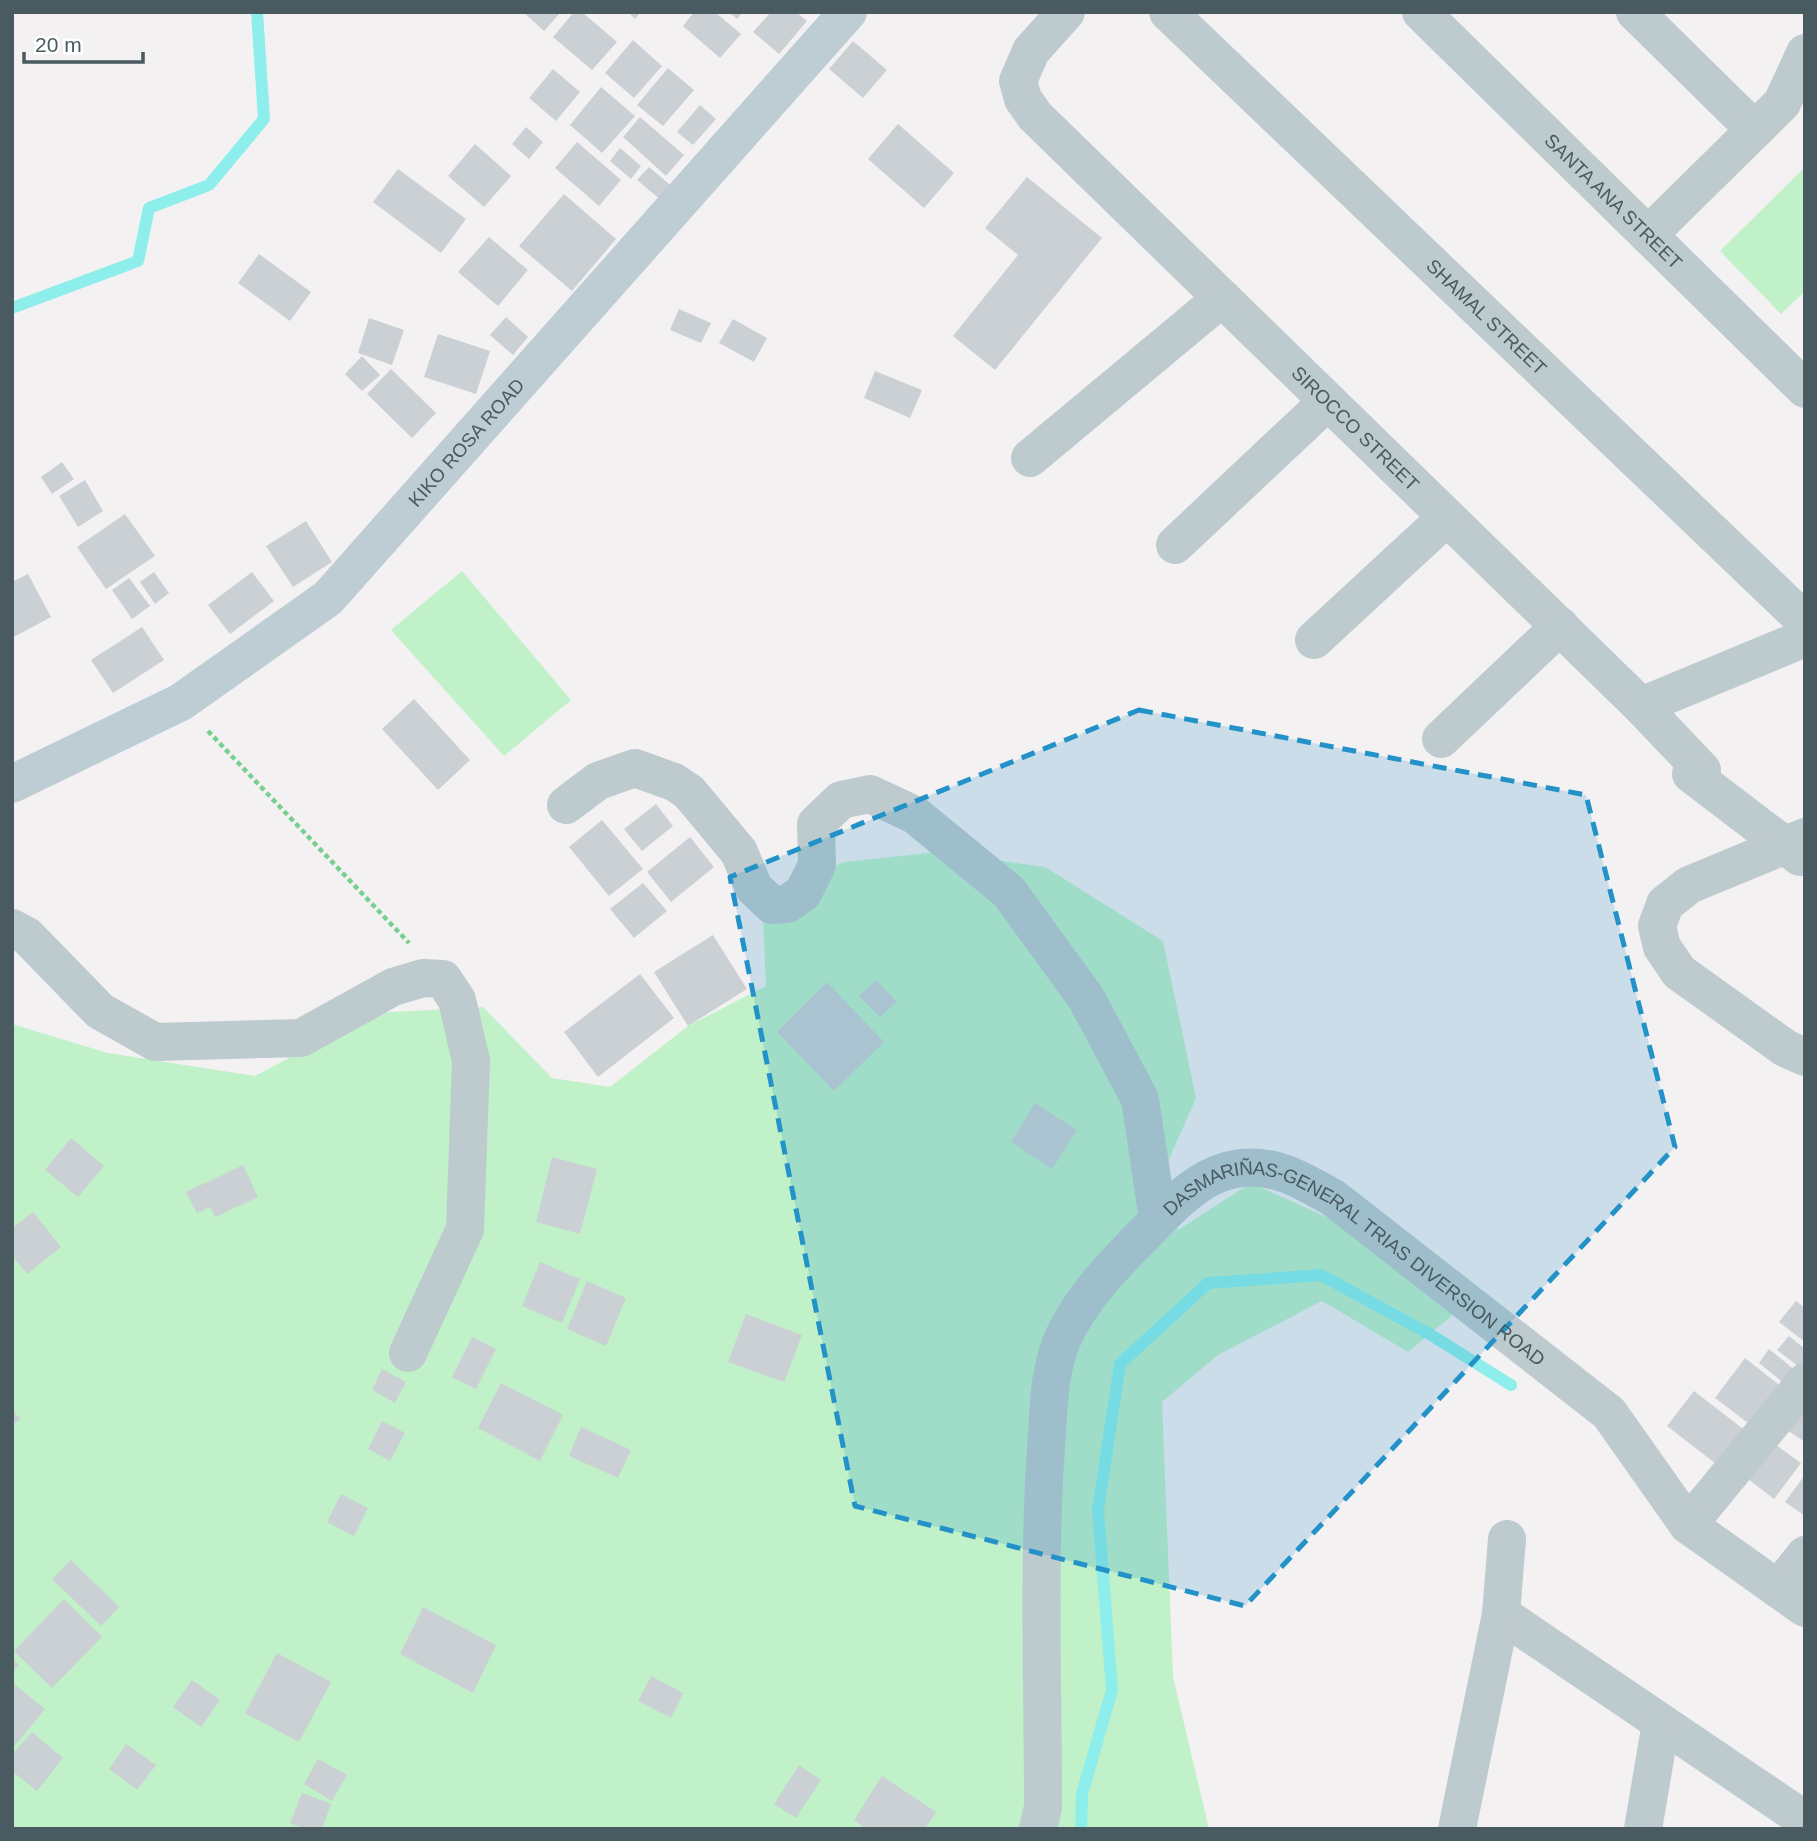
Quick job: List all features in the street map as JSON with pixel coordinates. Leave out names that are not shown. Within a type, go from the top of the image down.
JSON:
[{"type":"street","name":"KIKO ROSA ROAD","points":[[12,784],[181,702],[328,598],[848,12]]},
{"type":"street","name":"SIROCCO STREET","points":[[1066,12],[1031,51],[1018,81],[1023,99],[1035,116],[1641,706],[1696,772],[1798,847]]},
{"type":"street","name":"SHAMAL STREET","points":[[1168,12],[1805,621]]},
{"type":"street","name":"SANTA ANA STREET","points":[[1421,12],[1805,389]]},
{"type":"street","points":[[1635,12],[1755,130]]},
{"type":"street","points":[[1648,235],[1755,130],[1793,100],[1805,53]]},
{"type":"street","points":[[1030,458],[1222,298]]},
{"type":"street","points":[[1175,545],[1328,401]]},
{"type":"street","points":[[1314,640],[1447,517]]},
{"type":"street","points":[[1441,739],[1560,626]]},
{"type":"street","points":[[1641,706],[1805,638]]},
{"type":"street","points":[[566,805],[598,781],[635,768],[674,782],[689,792],[739,852],[754,888],[772,905],[787,904],[803,893],[817,865],[816,824],[841,800],[870,794],[915,815],[1009,892],[1086,998],[1140,1098],[1158,1219]]},
{"type":"street","points":[[1798,847],[1689,885],[1665,904],[1657,926],[1662,947],[1679,972],[1785,1048],[1805,1057]]},
{"type":"street","points":[[12,928],[27,936],[100,1011],[155,1042],[301,1038],[393,987],[423,978],[443,979],[457,1000],[471,1061],[465,1229],[408,1353]]},
{"type":"street","name":"DASMARIÑAS-GENERAL TRIAS DIVERSION ROAD","points":[[1038,1829],[1043,1807],[1042,1500],[1052,1368],[1064,1336],[1083,1304],[1110,1269],[1158,1219],[1206,1178],[1222,1172],[1249,1167],[1280,1172],[1332,1197],[1609,1413],[1688,1525],[1792,1599]]},
{"type":"street","points":[[1688,1525],[1805,1382]]},
{"type":"street","points":[[1457,1829],[1501,1615],[1507,1539]]},
{"type":"street","points":[[1792,1599],[1805,1555]]},
{"type":"street","points":[[1501,1615],[1805,1820]]},
{"type":"street","points":[[1643,1829],[1661,1723]]},
{"type":"path","points":[[181,702],[443,979]]},
{"type":"highlighted area","points":[[1139,710],[1586,795],[1675,1147],[1245,1606],[855,1506],[730,877]]},
{"type":"green space","points":[[1805,167],[1805,291],[1781,314],[1720,251]]},
{"type":"green space","points":[[462,571],[571,700],[504,756],[391,630]]},
{"type":"green space","points":[[938,852],[1045,867],[1163,941],[1196,1098],[1160,1180],[1178,1230],[1251,1183],[1368,1236],[1466,1304],[1408,1352],[1322,1301],[1218,1355],[1162,1402],[1173,1677],[1209,1829],[12,1829],[12,1024],[108,1053],[255,1076],[374,1013],[483,1007],[552,1078],[610,1087],[688,1026],[766,986],[762,899],[844,862]]},
{"type":"building","points":[[523,12],[561,12],[544,31]]},
{"type":"building","points":[[574,12],[582,12],[617,42],[592,70],[553,37]]},
{"type":"building","points":[[628,12],[641,12],[635,19]]},
{"type":"building","points":[[694,12],[715,12],[741,34],[720,58],[683,26]]},
{"type":"building","points":[[729,12],[743,12],[737,19]]},
{"type":"building","points":[[771,12],[796,12],[807,21],[779,54],[753,32]]},
{"type":"building","points":[[633,40],[662,66],[634,98],[605,73]]},
{"type":"building","points":[[853,41],[887,70],[863,98],[829,69]]},
{"type":"building","points":[[668,68],[694,90],[663,126],[637,105]]},
{"type":"building","points":[[553,69],[580,92],[556,121],[529,98]]},
{"type":"building","points":[[601,87],[635,116],[602,153],[570,125]]},
{"type":"building","points":[[700,105],[716,119],[693,145],[677,132]]},
{"type":"building","points":[[640,117],[684,155],[666,176],[623,137]]},
{"type":"building","points":[[898,124],[954,173],[924,208],[868,159]]},
{"type":"building","points":[[526,127],[543,142],[529,159],[512,144]]},
{"type":"building","points":[[577,142],[621,180],[599,206],[555,168]]},
{"type":"building","points":[[475,144],[511,176],[484,207],[448,176]]},
{"type":"building","points":[[620,148],[641,166],[631,179],[610,161]]},
{"type":"building","points":[[649,167],[674,188],[662,201],[637,180]]},
{"type":"building","points":[[398,169],[466,219],[441,253],[373,202]]},
{"type":"building","points":[[1027,177],[1102,238],[995,370],[953,336],[1018,255],[985,228]]},
{"type":"building","points":[[564,194],[616,239],[572,291],[519,246]]},
{"type":"building","points":[[489,237],[528,270],[498,306],[458,272]]},
{"type":"building","points":[[259,254],[311,292],[290,321],[238,283]]},
{"type":"building","points":[[679,309],[711,323],[701,343],[670,330]]},
{"type":"building","points":[[506,317],[528,337],[513,355],[490,335]]},
{"type":"building","points":[[369,318],[404,330],[392,365],[358,353]]},
{"type":"building","points":[[733,319],[767,338],[754,362],[719,343]]},
{"type":"building","points":[[438,334],[490,351],[476,394],[424,377]]},
{"type":"building","points":[[362,356],[380,375],[362,391],[345,374]]},
{"type":"building","points":[[391,369],[436,413],[412,438],[367,394]]},
{"type":"building","points":[[875,371],[922,390],[910,418],[864,398]]},
{"type":"building","points":[[62,462],[74,479],[52,494],[41,477]]},
{"type":"building","points":[[85,480],[103,511],[78,527],[59,496]]},
{"type":"building","points":[[125,514],[155,556],[106,589],[77,547]]},
{"type":"building","points":[[306,521],[332,562],[293,587],[266,546]]},
{"type":"building","points":[[154,572],[169,593],[155,604],[140,582]]},
{"type":"building","points":[[252,572],[274,601],[230,634],[208,605]]},
{"type":"building","points":[[28,574],[51,617],[12,638],[12,582]]},
{"type":"building","points":[[129,578],[150,606],[132,619],[112,590]]},
{"type":"building","points":[[142,627],[164,660],[113,693],[91,660]]},
{"type":"building","points":[[414,699],[470,760],[438,790],[382,729]]},
{"type":"building","points":[[656,804],[673,826],[642,851],[624,829]]},
{"type":"building","points":[[602,820],[643,869],[609,896],[569,847]]},
{"type":"building","points":[[690,837],[714,867],[671,902],[647,872]]},
{"type":"building","points":[[643,883],[667,911],[634,938],[610,909]]},
{"type":"building","points":[[713,935],[747,989],[688,1026],[654,972]]},
{"type":"building","points":[[640,974],[674,1018],[598,1077],[564,1032]]},
{"type":"building","points":[[876,980],[897,1002],[880,1017],[859,996]]},
{"type":"building","points":[[827,982],[884,1042],[834,1091],[777,1032]]},
{"type":"building","points":[[1035,1103],[1077,1130],[1052,1169],[1011,1142]]},
{"type":"building","points":[[71,1138],[104,1166],[78,1197],[45,1170]]},
{"type":"building","points":[[552,1157],[597,1169],[580,1234],[536,1222]]},
{"type":"building","points":[[243,1165],[258,1197],[215,1217],[210,1207],[197,1213],[186,1192]]},
{"type":"building","points":[[33,1212],[61,1247],[27,1274],[12,1255],[12,1228]]},
{"type":"building","points":[[540,1262],[580,1279],[562,1323],[522,1306]]},
{"type":"building","points":[[587,1281],[626,1298],[606,1346],[567,1329]]},
{"type":"building","points":[[1796,1301],[1805,1308],[1805,1342],[1779,1322]]},
{"type":"building","points":[[746,1314],[802,1335],[784,1382],[728,1362]]},
{"type":"building","points":[[1789,1336],[1805,1349],[1805,1360],[1799,1367],[1777,1350]]},
{"type":"building","points":[[472,1337],[496,1349],[476,1389],[452,1377]]},
{"type":"building","points":[[1769,1349],[1796,1371],[1785,1384],[1759,1363]]},
{"type":"building","points":[[1745,1358],[1782,1387],[1752,1426],[1715,1398]]},
{"type":"building","points":[[382,1369],[406,1382],[395,1403],[372,1390]]},
{"type":"building","points":[[501,1383],[563,1415],[540,1461],[478,1428]]},
{"type":"building","points":[[1694,1391],[1747,1432],[1720,1467],[1667,1426]]},
{"type":"building","points":[[1805,1404],[1805,1442],[1787,1430]]},
{"type":"building","points":[[12,1409],[20,1419],[12,1425]]},
{"type":"building","points":[[382,1421],[405,1433],[390,1461],[368,1449]]},
{"type":"building","points":[[581,1427],[631,1450],[618,1478],[569,1456]]},
{"type":"building","points":[[1765,1437],[1801,1463],[1774,1499],[1739,1472]]},
{"type":"building","points":[[1805,1475],[1805,1516],[1785,1502]]},
{"type":"building","points":[[341,1494],[368,1508],[354,1536],[327,1522]]},
{"type":"building","points":[[71,1560],[119,1607],[101,1626],[52,1579]]},
{"type":"building","points":[[64,1599],[102,1637],[52,1688],[14,1651]]},
{"type":"building","points":[[423,1607],[496,1645],[473,1693],[400,1654]]},
{"type":"building","points":[[277,1653],[331,1682],[299,1742],[245,1713]]},
{"type":"building","points":[[12,1658],[19,1665],[12,1672]]},
{"type":"building","points":[[651,1676],[683,1693],[671,1718],[638,1701]]},
{"type":"building","points":[[192,1680],[220,1700],[201,1727],[173,1707]]},
{"type":"building","points":[[14,1684],[45,1709],[12,1749],[12,1686]]},
{"type":"building","points":[[32,1732],[63,1758],[37,1791],[12,1771],[12,1755]]},
{"type":"building","points":[[126,1744],[156,1765],[137,1790],[109,1769]]},
{"type":"building","points":[[318,1759],[347,1775],[332,1801],[304,1784]]},
{"type":"building","points":[[799,1765],[821,1780],[796,1818],[774,1804]]},
{"type":"building","points":[[882,1776],[936,1812],[925,1829],[866,1829],[854,1820]]},
{"type":"building","points":[[302,1793],[331,1804],[322,1829],[305,1829],[290,1823]]},
{"type":"waterway","points":[[12,308],[138,261],[149,208],[209,185],[264,119],[257,12]]},
{"type":"waterway","points":[[1081,1829],[1082,1794],[1112,1690],[1098,1510],[1120,1364],[1208,1283],[1321,1275],[1431,1335],[1511,1385]]}]
